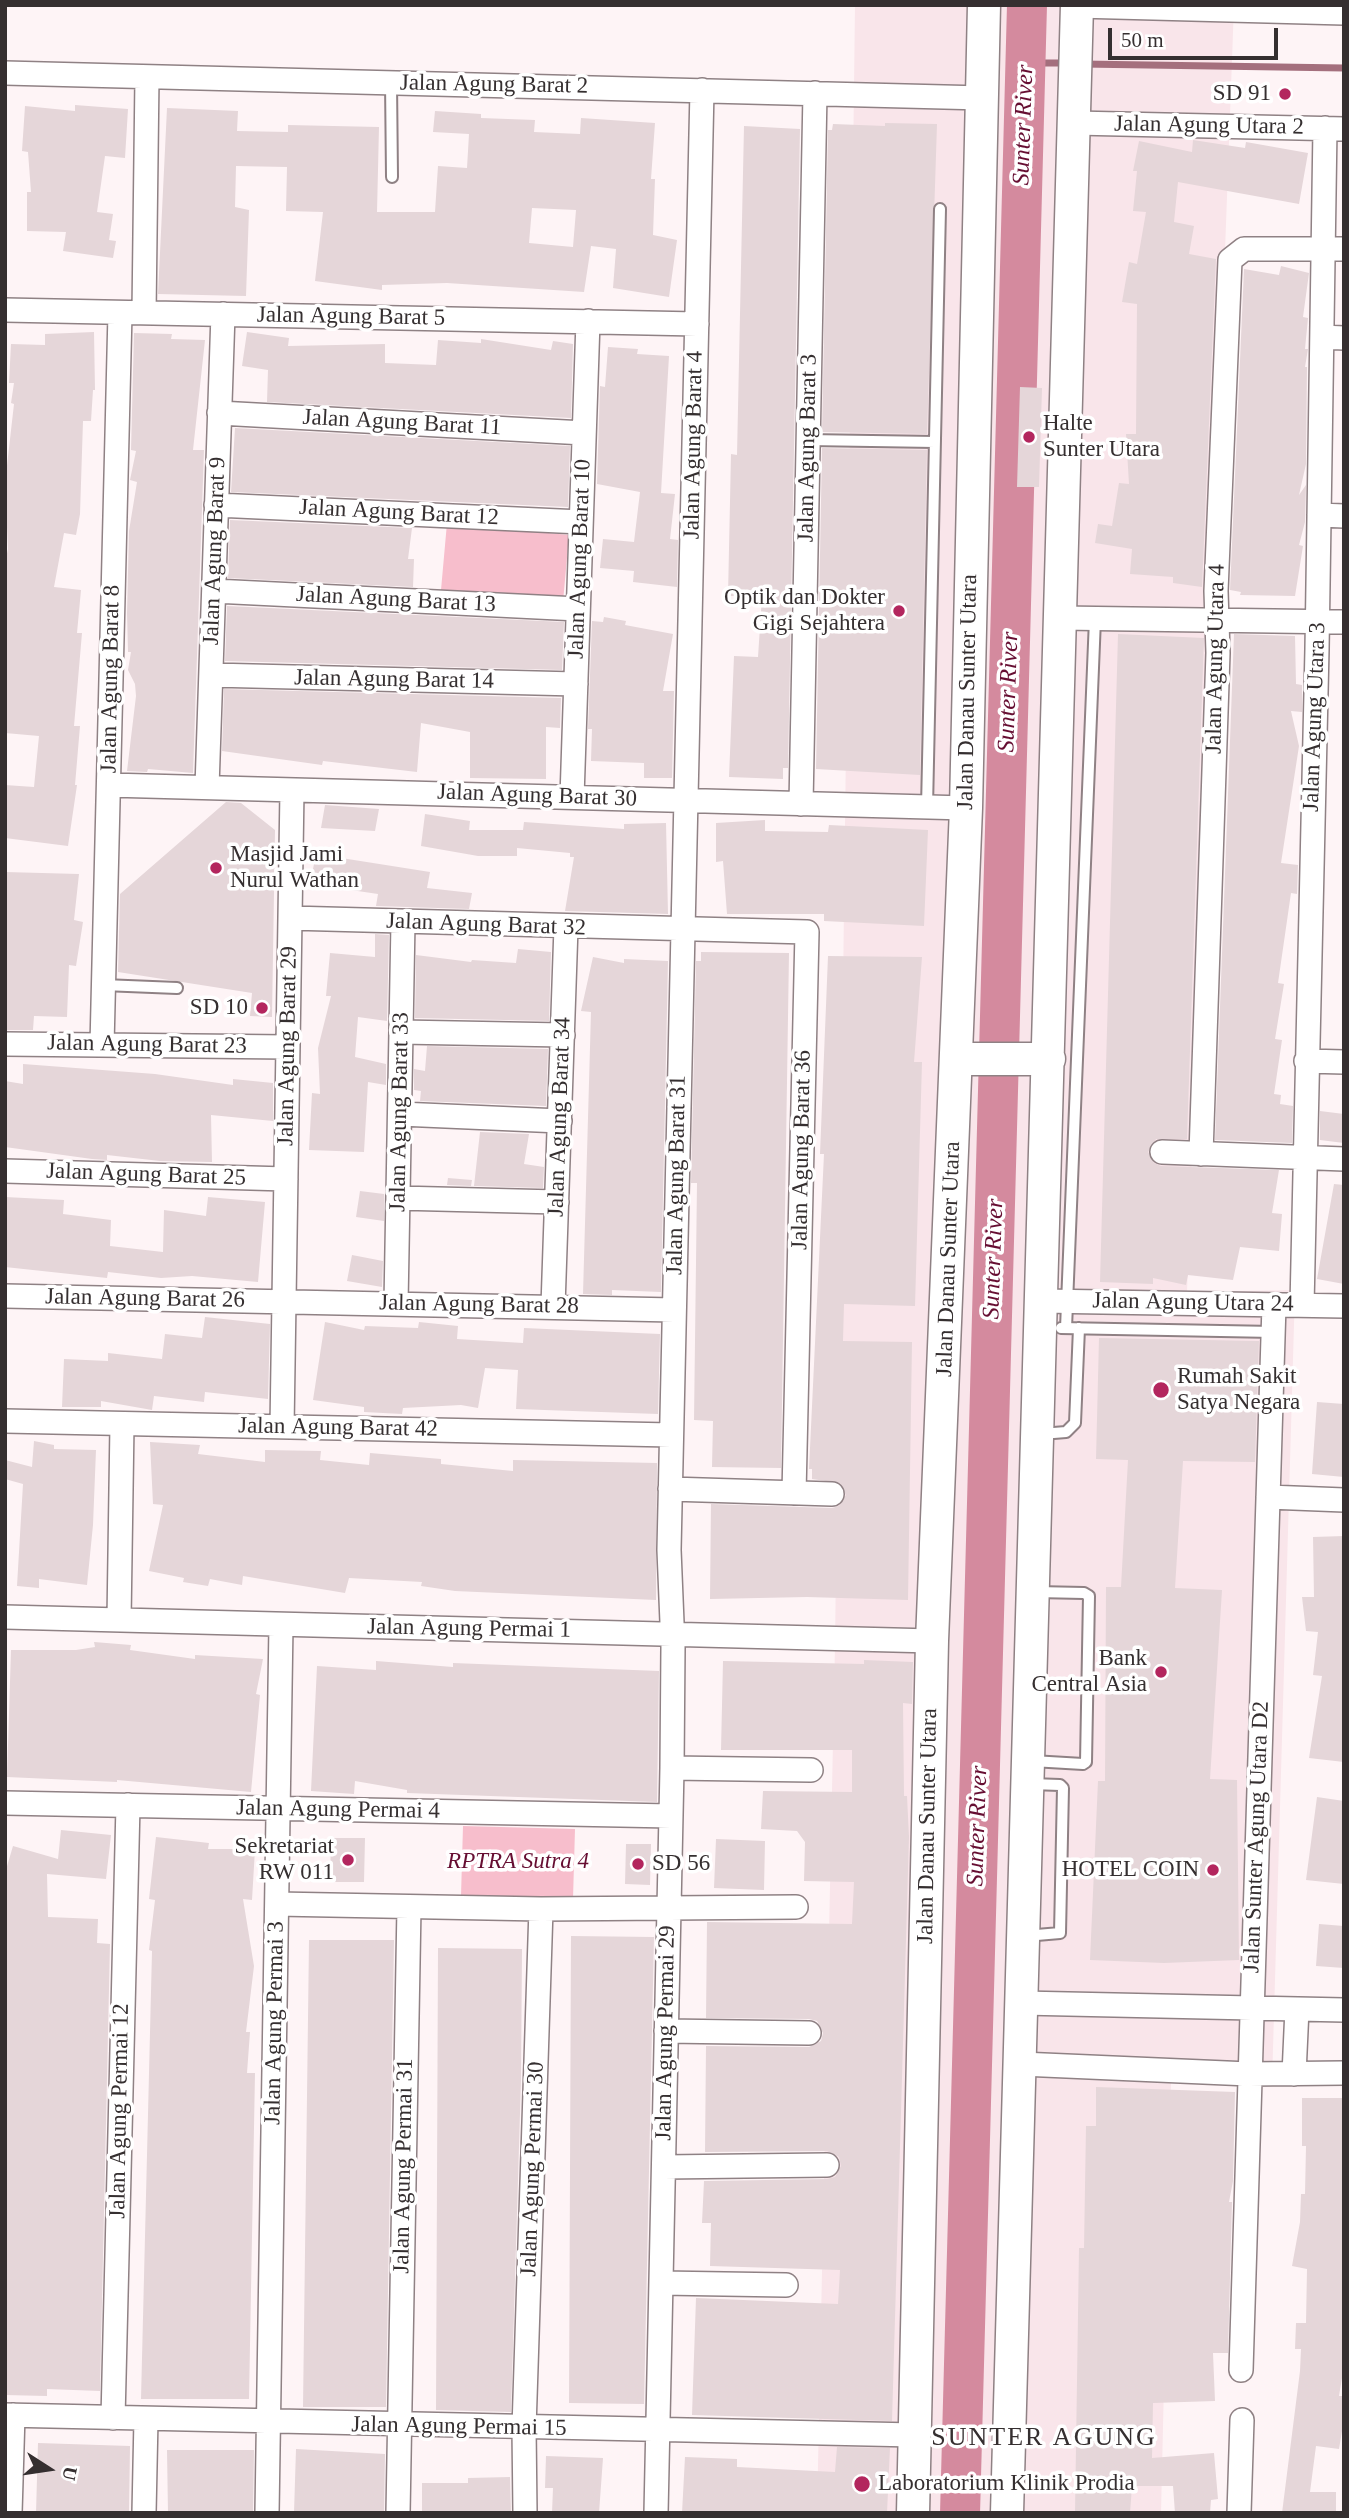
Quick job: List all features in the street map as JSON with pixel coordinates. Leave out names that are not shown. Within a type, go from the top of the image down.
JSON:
[{"type":"main road","points":[[1007,2513],[1038,1434],[1054,1315],[1039,1059],[1061,618],[1077,14]]},
{"type":"main road","name":"Jalan Danau Sunter Utara","points":[[913,2513],[932,1642],[964,1059],[966,808],[984,17]]},
{"type":"main road","points":[[964,1059],[1039,1059]]},
{"type":"street","points":[[1077,14],[1344,13]]},
{"type":"street","name":"Jalan Agung Barat 2","points":[[5,73],[815,93],[983,90]]},
{"type":"street","points":[[145,313],[148,77]]},
{"type":"street","name":"Jalan Agung Barat 4","points":[[686,800],[702,90]]},
{"type":"street","name":"Jalan Agung Barat 3","points":[[801,803],[815,93]]},
{"type":"street","name":"Jalan Agung Utara 2","points":[[1076,108],[1334,128]]},
{"type":"street","name":"Jalan Agung Utara 3","points":[[1302,1305],[1303,1157],[1319,515],[1333,338],[1334,128]]},
{"type":"street","name":"Jalan Agung Utara 4","points":[[1201,1154],[1217,667],[1216,621],[1230,260],[1244,249],[1333,248]]},
{"type":"street","name":"Jalan Agung Barat 5","points":[[5,310],[697,324]]},
{"type":"street","name":"Jalan Agung Barat 8","points":[[102,1045],[120,313]]},
{"type":"street","name":"Jalan Agung Barat 9","points":[[207,788],[223,314]]},
{"type":"street","name":"Jalan Agung Barat 10","points":[[572,797],[588,321]]},
{"type":"street","name":"Jalan Agung Barat 11","points":[[219,413],[584,433]]},
{"type":"street","name":"Jalan Agung Barat 12","points":[[216,505],[581,522]]},
{"type":"street","points":[[1319,515],[1344,516]]},
{"type":"street","name":"Jalan Agung Barat 13","points":[[214,591],[578,609]]},
{"type":"street","points":[[1061,618],[1344,622]]},
{"type":"street","name":"Jalan Agung Barat 14","points":[[212,676],[576,684]]},
{"type":"street","name":"Jalan Agung Barat 30","points":[[109,785],[966,808]]},
{"type":"street","name":"Jalan Agung Barat 29","points":[[282,1427],[292,790]]},
{"type":"street","name":"Jalan Agung Barat 31","points":[[673,1634],[669,1550],[686,800]]},
{"type":"street","name":"Jalan Agung Barat 32","points":[[290,918],[682,931]]},
{"type":"street","name":"Jalan Agung Barat 33","points":[[396,1303],[403,922]]},
{"type":"street","name":"Jalan Agung Barat 34","points":[[553,1306],[566,927]]},
{"type":"street","name":"Jalan Agung Barat 36","points":[[682,931],[807,932],[794,1493]]},
{"type":"street","points":[[401,1032],[562,1035]]},
{"type":"street","name":"Jalan Agung Barat 23","points":[[5,1044],[288,1046]]},
{"type":"street","points":[[1306,1060],[1344,1062]]},
{"type":"street","points":[[400,1114],[560,1121]]},
{"type":"street","points":[[1162,1152],[1344,1159]]},
{"type":"street","name":"Jalan Agung Barat 25","points":[[5,1171],[286,1179]]},
{"type":"street","points":[[398,1198],[556,1202]]},
{"type":"street","name":"Jalan Agung Barat 26","points":[[5,1296],[284,1302]]},
{"type":"street","name":"Jalan Agung Barat 28","points":[[284,1302],[674,1310]]},
{"type":"street","name":"Jalan Agung Utara 24","points":[[1054,1315],[1274,1305],[1344,1306]]},
{"type":"street","name":"Jalan Sunter Agung Utara D2","points":[[1241,2370],[1274,1305]]},
{"type":"street","name":"Jalan Agung Barat 42","points":[[5,1421],[671,1436]]},
{"type":"street","points":[[119,1620],[122,1424]]},
{"type":"street","points":[[670,1489],[832,1493]]},
{"type":"street","points":[[1268,1497],[1344,1500]]},
{"type":"street","name":"Jalan Agung Permai 1","points":[[5,1617],[932,1642]]},
{"type":"street","name":"Jalan Agung Permai 3","points":[[267,2513],[281,1625]]},
{"type":"street","name":"Jalan Agung Permai 29","points":[[656,2513],[673,1634]]},
{"type":"street","points":[[672,1768],[811,1770]]},
{"type":"street","name":"Jalan Agung Permai 4","points":[[5,1803],[671,1816]]},
{"type":"street","name":"Jalan Agung Permai 12","points":[[113,2418],[128,1805]]},
{"type":"street","points":[[277,1904],[541,1909],[796,1907]]},
{"type":"street","name":"Jalan Agung Permai 31","points":[[398,2513],[409,1907]]},
{"type":"street","name":"Jalan Agung Permai 30","points":[[524,2513],[524,2428],[541,1909]]},
{"type":"street","points":[[1022,2003],[1344,2010]]},
{"type":"street","points":[[1294,2074],[1297,2009]]},
{"type":"street","points":[[666,2031],[809,2033]]},
{"type":"street","points":[[1021,2064],[1249,2074],[1344,2073]]},
{"type":"street","points":[[664,2167],[827,2165]]},
{"type":"street","points":[[662,2283],[786,2286]]},
{"type":"street","points":[[9,2415],[10,2513]]},
{"type":"street","name":"Jalan Agung Permai 15","points":[[9,2415],[659,2432],[914,2435]]},
{"type":"street","points":[[144,2513],[146,2418]]},
{"type":"street","points":[[1240,2513],[1242,2420]]},
{"type":"lane","points":[[391,82],[393,177]]},
{"type":"lane","points":[[927,807],[940,209]]},
{"type":"lane","points":[[808,440],[935,442]]},
{"type":"lane","points":[[1095,619],[1054,1315],[1079,1328],[1274,1332]]},
{"type":"lane","points":[[103,985],[177,988]]},
{"type":"lane","points":[[1038,1434],[1066,1432],[1075,1423],[1079,1328]]},
{"type":"lane","points":[[1029,1772],[1083,1765],[1086,1762],[1089,1597],[1084,1593],[1034,1591]]},
{"type":"shaded area","points":[[855,5],[1234,5],[1187,1292],[1295,1290],[1272,2083],[1171,2083],[1161,2513],[817,2513],[835,1645]]},
{"type":"green space","points":[[447,523],[569,535],[563,602],[441,590]]},
{"type":"green space","name":"RPTRA Sutra 4","points":[[463,1826],[575,1829],[573,1899],[461,1896]]},
{"type":"building","points":[[75,105],[128,109],[125,158],[105,156],[97,212],[113,214],[109,240],[116,241],[113,258],[63,251],[66,232],[27,231],[27,192],[31,192],[28,152],[22,151],[25,106],[75,111]]},
{"type":"building","points":[[167,108],[238,111],[237,131],[288,132],[288,125],[379,127],[377,212],[435,212],[438,166],[467,168],[469,134],[433,132],[435,111],[481,114],[481,118],[535,120],[534,132],[580,134],[581,118],[655,123],[651,179],[655,179],[653,235],[677,240],[669,297],[613,288],[616,249],[591,246],[584,292],[447,283],[382,285],[382,290],[315,281],[323,212],[286,211],[287,167],[236,166],[235,207],[249,210],[246,296],[158,294]],"holes":[[[532,208],[576,210],[573,247],[529,243]]]},
{"type":"building","points":[[885,123],[937,124],[927,434],[822,432],[828,130],[832,130],[833,124],[885,126]]},
{"type":"building","points":[[744,126],[800,129],[788,768],[783,768],[783,779],[729,777],[734,656],[758,657],[762,596],[728,596],[731,454],[737,455]]},
{"type":"building","points":[[1193,140],[1245,148],[1246,142],[1308,153],[1299,204],[1178,182],[1174,222],[1194,226],[1189,254],[1216,259],[1202,587],[1173,583],[1173,577],[1130,574],[1132,549],[1095,543],[1098,524],[1112,526],[1119,483],[1129,484],[1126,434],[1136,434],[1137,304],[1122,302],[1129,262],[1137,264],[1146,212],[1133,211],[1137,171],[1133,171],[1139,141],[1192,152]]},
{"type":"building","points":[[1281,266],[1309,273],[1303,317],[1308,318],[1305,349],[1308,349],[1305,367],[1306,464],[1299,495],[1306,485],[1305,522],[1299,545],[1303,546],[1295,596],[1240,595],[1241,592],[1230,590],[1244,269],[1279,275]]},
{"type":"building","points":[[94,332],[95,390],[91,421],[83,421],[80,514],[76,535],[64,533],[54,587],[81,590],[77,633],[82,633],[74,726],[80,726],[77,785],[68,846],[5,838],[5,785],[34,787],[39,736],[5,733],[5,562],[8,549],[5,483],[14,404],[11,403],[14,383],[9,383],[11,344],[45,345],[45,334]]},
{"type":"building","points":[[247,332],[289,338],[288,346],[385,344],[385,363],[436,365],[438,340],[481,343],[481,339],[551,350],[553,341],[573,344],[571,418],[267,402],[268,370],[242,366]]},
{"type":"building","points":[[134,333],[172,334],[171,339],[205,340],[193,450],[204,450],[193,773],[148,769],[147,772],[127,771],[136,696],[135,684],[128,670],[131,652],[128,652],[127,613],[129,531],[137,482],[130,480],[136,451],[131,450]]},
{"type":"building","points":[[608,347],[638,349],[637,354],[669,356],[661,493],[675,494],[670,539],[678,540],[677,587],[633,582],[634,571],[600,568],[603,539],[634,542],[640,492],[597,484],[600,386],[605,387]]},
{"type":"building","name":"Halte Sunter Utara","points":[[1020,387],[1042,388],[1039,487],[1017,487]]},
{"type":"building","points":[[235,428],[570,446],[568,507],[231,492]]},
{"type":"building","points":[[822,448],[927,450],[920,775],[816,769]]},
{"type":"building","points":[[230,520],[412,528],[408,559],[414,559],[413,587],[228,578]]},
{"type":"building","points":[[227,606],[564,622],[562,670],[225,661]]},
{"type":"building","points":[[604,617],[626,621],[625,625],[673,634],[663,691],[674,691],[672,778],[644,778],[644,763],[591,761],[592,729],[588,729],[592,621],[603,622]]},
{"type":"building","points":[[1118,634],[1204,638],[1187,1139],[1156,1139],[1148,1152],[1154,1163],[1161,1166],[1279,1170],[1272,1213],[1282,1214],[1279,1251],[1240,1247],[1233,1280],[1188,1275],[1186,1285],[1153,1278],[1153,1284],[1100,1282]]},
{"type":"building","points":[[1234,634],[1295,636],[1296,684],[1302,685],[1302,712],[1291,711],[1299,746],[1281,863],[1298,865],[1297,894],[1291,893],[1278,983],[1284,984],[1275,1039],[1282,1040],[1274,1094],[1281,1095],[1280,1104],[1293,1106],[1292,1143],[1215,1140]]},
{"type":"building","points":[[224,689],[561,698],[560,728],[546,727],[546,779],[470,778],[470,732],[421,723],[417,772],[323,761],[322,765],[222,751]]},
{"type":"building","name":"Masjid Jami Nurul Wathan","points":[[226,802],[241,803],[275,830],[272,1017],[250,1016],[252,993],[118,972],[120,894]]},
{"type":"building","points":[[325,805],[379,809],[375,831],[321,828]]},
{"type":"building","points":[[425,814],[470,821],[469,830],[523,830],[524,822],[624,829],[624,824],[666,823],[668,914],[565,911],[574,857],[570,857],[570,853],[517,848],[517,856],[478,856],[421,846]]},
{"type":"building","points":[[765,820],[765,831],[828,832],[829,825],[928,830],[924,926],[824,921],[824,914],[727,914],[723,861],[716,862],[716,823]]},
{"type":"building","points":[[316,854],[430,872],[427,888],[472,893],[469,909],[376,906],[378,894],[310,884]]},
{"type":"building","points":[[5,872],[79,874],[74,920],[83,922],[76,966],[69,965],[67,1017],[34,1016],[33,1030],[5,1030]]},
{"type":"building","points":[[375,934],[389,935],[387,1021],[358,1017],[355,1057],[386,1064],[386,1085],[368,1082],[364,1152],[309,1150],[312,1093],[320,1094],[318,1048],[331,996],[326,996],[330,953],[375,957]]},
{"type":"building","points":[[518,949],[551,952],[549,1021],[415,1018],[416,955],[471,962],[516,963]]},
{"type":"building","points":[[701,952],[789,953],[781,1468],[712,1467],[713,1421],[694,1420],[697,1183],[691,1183],[696,961],[701,961]]},
{"type":"building","points":[[828,956],[922,957],[914,1062],[922,1062],[915,1306],[844,1304],[843,1341],[912,1342],[908,1600],[807,1597],[710,1599],[711,1504],[832,1508],[839,1506],[846,1495],[840,1483],[812,1479],[812,1469],[809,1469],[824,1154],[820,1154]]},
{"type":"building","points":[[593,957],[624,963],[624,959],[668,961],[661,1292],[612,1290],[612,1295],[583,1294],[591,1012],[581,1011]]},
{"type":"building","points":[[427,1046],[548,1049],[546,1106],[420,1101],[421,1091],[414,1090],[414,1069],[425,1071]]},
{"type":"building","points":[[23,1064],[155,1074],[233,1085],[233,1079],[273,1083],[273,1121],[211,1115],[212,1162],[160,1161],[107,1155],[107,1160],[92,1159],[5,1147],[5,1081],[23,1084]]},
{"type":"building","points":[[1320,1111],[1344,1114],[1344,1143],[1320,1140]]},
{"type":"building","points":[[480,1132],[529,1134],[524,1164],[544,1167],[543,1188],[474,1186]]},
{"type":"building","points":[[448,1178],[472,1180],[471,1186],[447,1185]]},
{"type":"building","points":[[1334,1184],[1344,1185],[1344,1284],[1317,1279]]},
{"type":"building","points":[[360,1191],[384,1194],[384,1221],[356,1217]]},
{"type":"building","points":[[5,1197],[64,1200],[63,1214],[111,1220],[110,1246],[163,1252],[164,1210],[206,1216],[208,1197],[265,1202],[258,1282],[192,1276],[161,1278],[108,1272],[107,1278],[5,1267]]},
{"type":"building","points":[[352,1255],[383,1261],[382,1287],[347,1281]]},
{"type":"building","points":[[205,1317],[270,1324],[268,1399],[205,1392],[204,1402],[154,1396],[152,1410],[101,1401],[101,1407],[62,1407],[64,1359],[108,1361],[108,1353],[162,1359],[165,1334],[202,1338]]},
{"type":"building","points":[[325,1322],[364,1330],[365,1326],[418,1328],[419,1322],[458,1326],[457,1339],[523,1343],[524,1328],[660,1334],[658,1414],[516,1409],[518,1370],[485,1368],[478,1408],[461,1405],[403,1408],[402,1414],[364,1412],[364,1407],[313,1400]]},
{"type":"building","points":[[1099,1338],[1259,1341],[1255,1462],[1183,1461],[1175,1588],[1222,1590],[1210,1779],[1237,1780],[1239,1960],[1164,1963],[1090,1960],[1098,1781],[1105,1781],[1106,1587],[1121,1587],[1128,1460],[1096,1459]]},
{"type":"building","points":[[1317,1402],[1344,1404],[1344,1477],[1312,1474]]},
{"type":"building","points":[[34,1441],[54,1445],[54,1449],[96,1450],[87,1585],[39,1579],[39,1588],[17,1586],[23,1484],[5,1479],[5,1460],[32,1467]]},
{"type":"building","points":[[150,1442],[200,1445],[198,1454],[265,1462],[265,1450],[321,1451],[320,1460],[369,1465],[370,1453],[441,1459],[441,1464],[513,1471],[513,1460],[657,1463],[656,1600],[455,1591],[421,1586],[422,1582],[349,1578],[345,1593],[243,1576],[242,1585],[210,1579],[208,1586],[183,1582],[184,1578],[149,1571],[163,1505],[153,1504]]},
{"type":"building","points":[[1344,1536],[1344,1762],[1309,1758],[1322,1676],[1313,1675],[1318,1632],[1306,1631],[1302,1597],[1314,1597],[1313,1537]]},
{"type":"building","points":[[94,1642],[131,1645],[130,1650],[195,1659],[195,1655],[263,1659],[256,1694],[260,1695],[251,1792],[117,1780],[7,1777],[11,1650],[76,1650],[95,1647]]},
{"type":"building","points":[[864,1660],[913,1662],[912,1704],[903,1703],[904,1796],[907,1796],[909,1837],[892,2421],[692,2415],[696,2298],[838,2304],[840,2270],[710,2266],[711,2223],[702,2223],[704,2181],[827,2179],[835,2177],[841,2166],[839,2157],[827,2151],[705,2152],[706,2046],[809,2047],[821,2041],[823,2033],[817,2021],[809,2019],[706,2018],[707,1922],[852,1924],[854,1882],[804,1881],[805,1842],[797,1831],[761,1829],[763,1791],[852,1792],[852,1750],[721,1750],[723,1661],[864,1664]]},
{"type":"building","points":[[376,1661],[453,1667],[453,1663],[659,1671],[657,1802],[407,1793],[407,1790],[355,1781],[354,1794],[311,1791],[317,1666],[376,1670]]},
{"type":"building","points":[[1317,1797],[1344,1801],[1344,1884],[1306,1880]]},
{"type":"building","points":[[61,1830],[111,1835],[106,1879],[47,1874],[48,1917],[98,1919],[97,1943],[110,1944],[100,2391],[47,2389],[47,2396],[5,2395],[5,1873],[13,1846],[58,1859]]},
{"type":"building","points":[[156,1837],[209,1843],[208,1849],[255,1849],[252,1900],[243,1899],[254,1966],[246,2032],[250,2032],[247,2073],[255,2073],[249,2399],[141,2399],[152,1951],[149,1950],[155,1900],[149,1899]]},
{"type":"building","name":"Sekretariat RW 011","points":[[331,1838],[365,1838],[364,1882],[330,1882]]},
{"type":"building","points":[[716,1839],[765,1841],[764,1890],[714,1888]]},
{"type":"building","name":"SD 56","points":[[626,1844],[651,1844],[650,1885],[625,1884]]},
{"type":"building","points":[[1319,1924],[1344,1926],[1344,1968],[1316,1966]]},
{"type":"building","points":[[571,1936],[654,1937],[644,2404],[569,2403]]},
{"type":"building","points":[[309,1940],[394,1940],[386,2407],[303,2407]]},
{"type":"building","points":[[438,1948],[522,1949],[521,2080],[511,2412],[436,2410]]},
{"type":"building","points":[[1096,2087],[1235,2092],[1233,2181],[1229,2202],[1232,2202],[1228,2353],[1213,2353],[1215,2401],[1153,2403],[1152,2458],[1214,2453],[1218,2499],[1211,2500],[1210,2513],[1175,2513],[1173,2486],[1132,2486],[1130,2513],[1075,2513],[1079,2248],[1084,2248],[1086,2126],[1096,2126]]},
{"type":"building","points":[[1302,2098],[1344,2098],[1344,2366],[1339,2396],[1344,2396],[1344,2419],[1339,2449],[1316,2446],[1310,2492],[1336,2492],[1336,2513],[1282,2513],[1300,2371],[1301,2349],[1295,2349],[1296,2323],[1306,2323],[1307,2269],[1292,2266],[1300,2222],[1301,2194],[1305,2194],[1306,2146],[1302,2146]]},
{"type":"building","points":[[38,2443],[130,2446],[129,2513],[36,2513]]},
{"type":"building","points":[[837,2447],[890,2448],[887,2513],[682,2513],[685,2457],[737,2459],[737,2467],[835,2472]]},
{"type":"building","points":[[296,2449],[385,2454],[384,2513],[294,2513]]},
{"type":"building","points":[[167,2450],[254,2450],[253,2513],[168,2513]]},
{"type":"building","points":[[546,2456],[603,2458],[599,2513],[552,2513],[553,2488],[545,2488]]},
{"type":"building","points":[[510,2477],[511,2513],[422,2513],[422,2483],[468,2483],[468,2478]]},
{"type":"waterway","name":"Sunter River","points":[[960,2513],[1027,5]]},
{"type":"waterway","points":[[1026,63],[1067,63]]},
{"type":"waterway","points":[[1082,64],[1344,68]]},
{"type":"place","name":"SD 91","points":[[1285,94]]},
{"type":"place","name":"Halte Sunter Utara","points":[[1029,437]]},
{"type":"place","name":"Optik dan Dokter Gigi Sejahtera","points":[[899,611]]},
{"type":"place","name":"Masjid Jami Nurul Wathan","points":[[216,868]]},
{"type":"place","name":"SD 10","points":[[262,1008]]},
{"type":"place","name":"Rumah Sakit Satya Negara","points":[[1161,1390]]},
{"type":"place","name":"Bank Central Asia","points":[[1161,1672]]},
{"type":"place","name":"Sekretariat RW 011","points":[[348,1860]]},
{"type":"place","name":"SD 56","points":[[638,1864]]},
{"type":"place","name":"HOTEL COIN","points":[[1213,1870]]},
{"type":"place","name":"Laboratorium Klinik Prodia","points":[[862,2484]]},
{"type":"district","name":"SUNTER AGUNG","points":[[1044,2438]]}]
